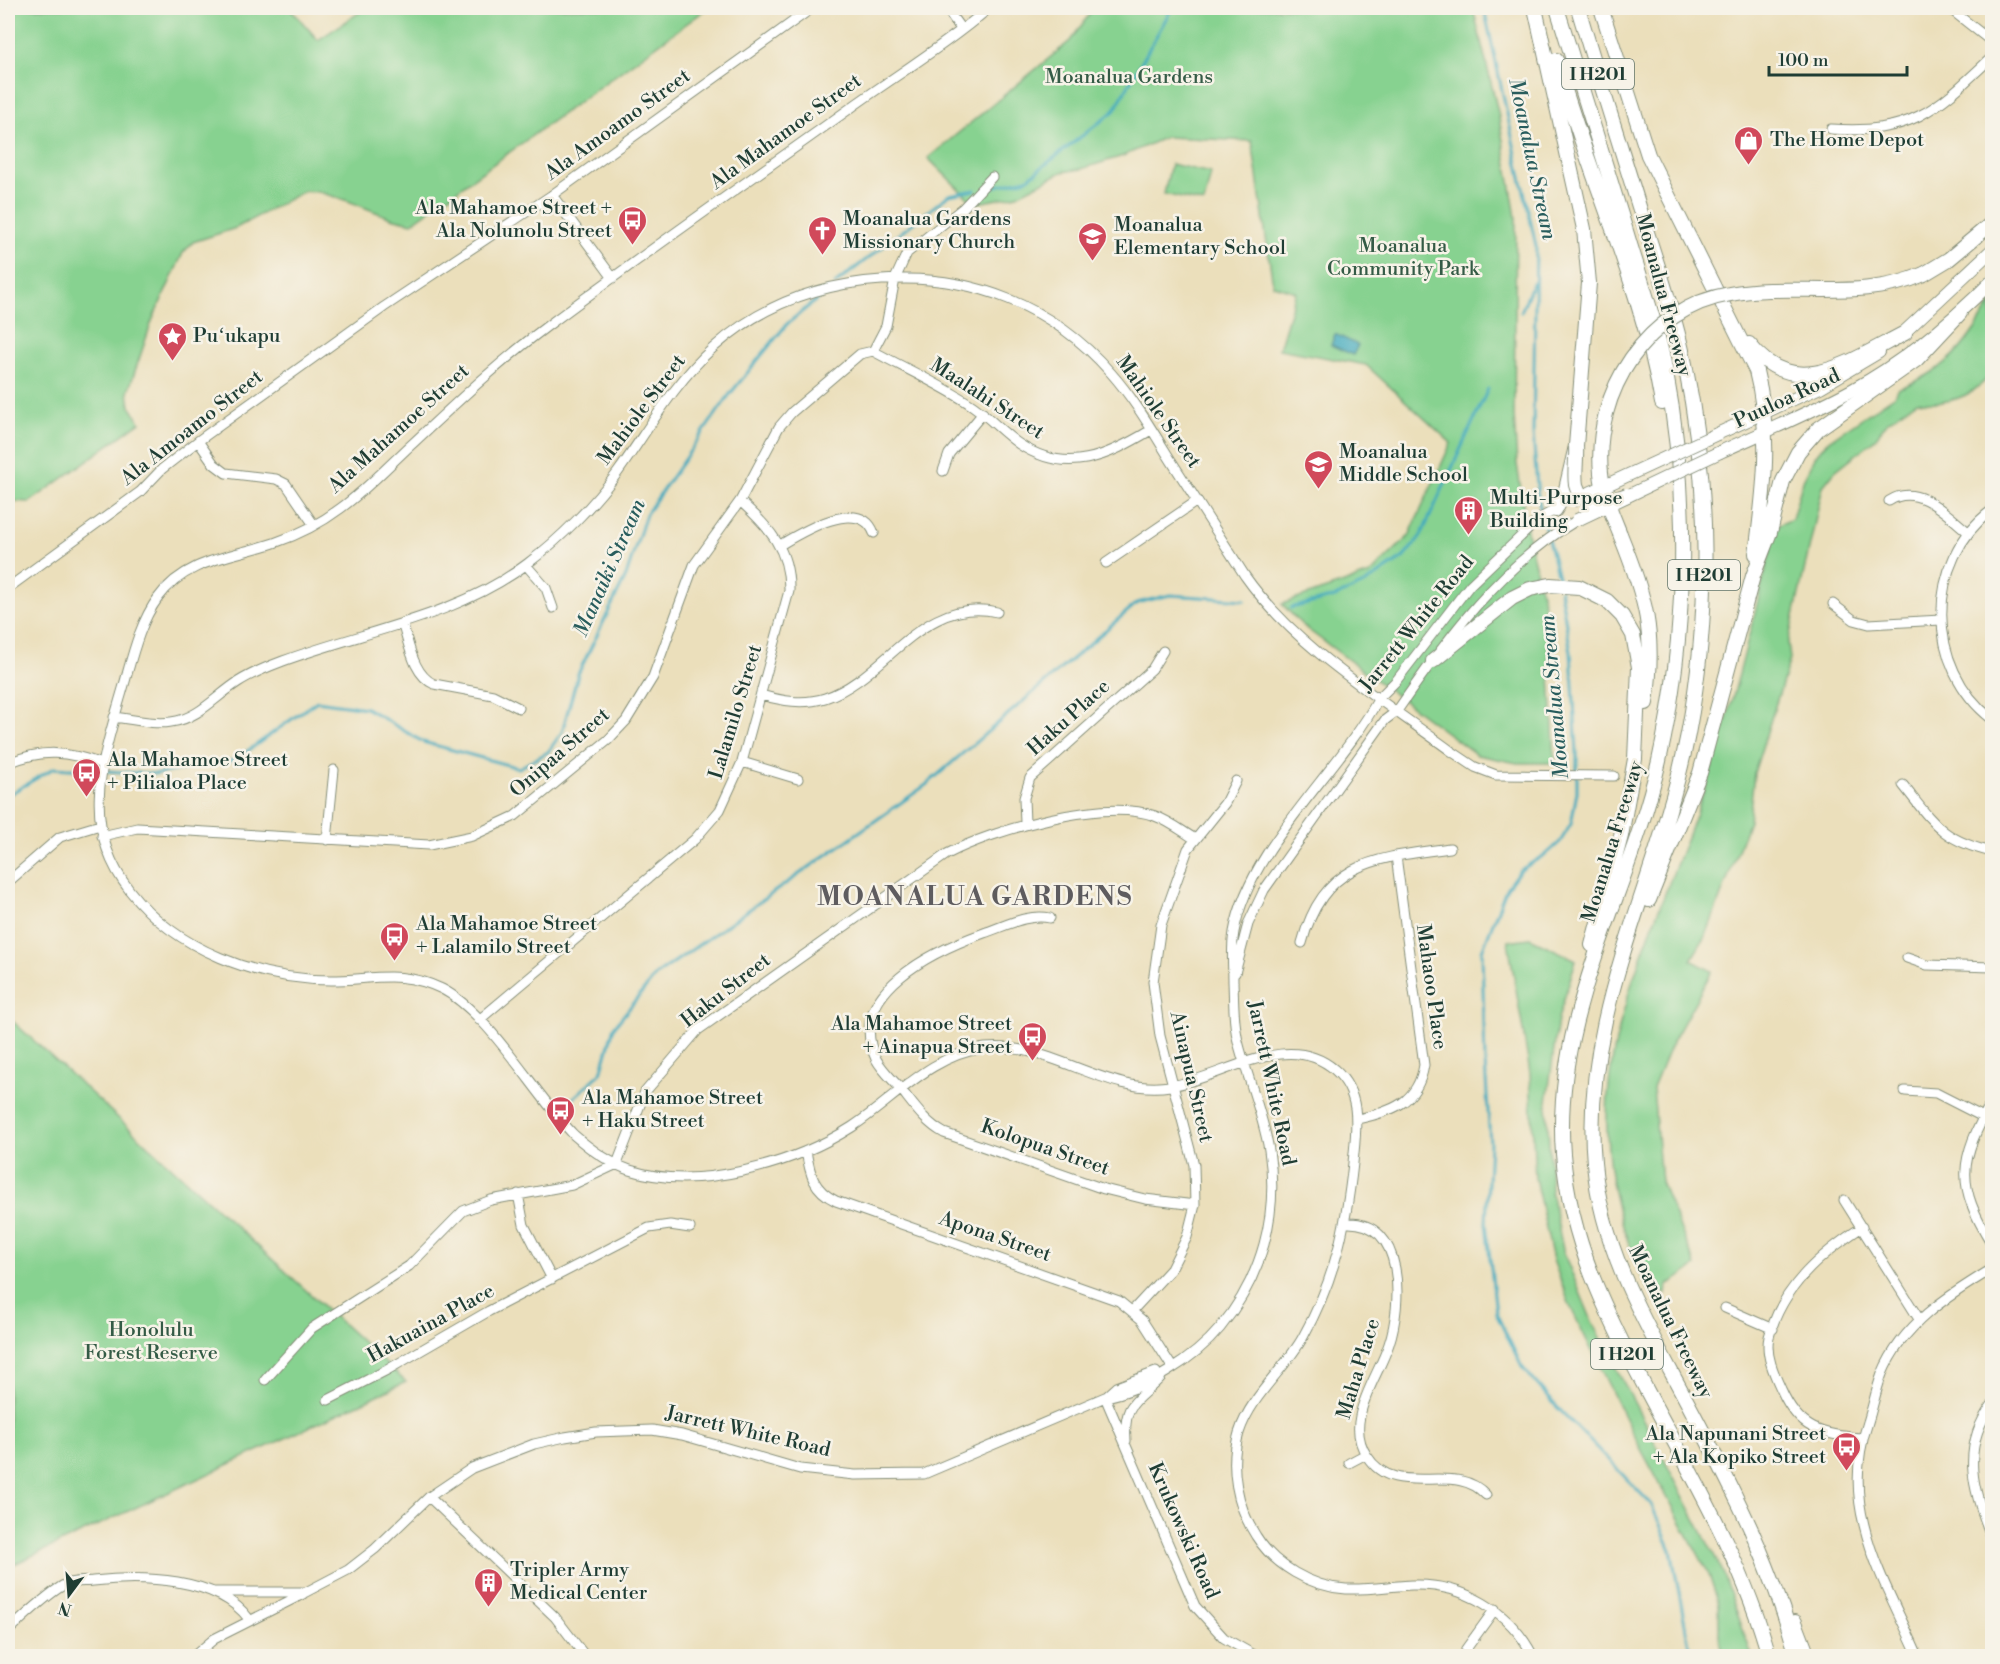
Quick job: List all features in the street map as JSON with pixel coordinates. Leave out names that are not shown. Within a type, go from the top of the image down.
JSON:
[{"type":"highway","points":[[1537,8],[1584,229],[1589,274],[1576,446],[1577,498],[1605,502],[1627,495]]},
{"type":"highway","points":[[1537,8],[1629,278],[1653,362],[1678,484]]},
{"type":"highway","name":"Moanalua Freeway","points":[[1557,8],[1659,342],[1676,436],[1682,531],[1681,598],[1676,664],[1658,764],[1636,844],[1585,985],[1572,1032],[1563,1102],[1563,1153],[1569,1203],[1582,1254],[1607,1316],[1732,1553],[1769,1656]]},
{"type":"highway","name":"Moanalua Freeway","points":[[1578,8],[1677,329],[1694,419],[1704,519],[1701,637],[1688,736],[1663,834],[1607,1008],[1596,1058],[1591,1108],[1595,1174],[1604,1222],[1630,1293],[1760,1545],[1797,1656]]},
{"type":"highway","points":[[1601,8],[1648,154],[1756,371],[1764,413],[1765,483],[1753,576]]},
{"type":"highway","points":[[1572,1032],[1621,836],[1646,701],[1650,636],[1643,593],[1605,494],[1601,473],[1600,443],[1604,414],[1622,373],[1652,335],[1688,309],[1727,294],[1756,290],[1868,290],[1895,286],[1924,274],[1949,259],[1992,223]]},
{"type":"highway","points":[[1607,1008],[1700,773],[1753,576],[1770,532],[1783,481],[1806,441],[1834,416],[1916,360],[1960,313]]},
{"type":"highway","points":[[1731,317],[1749,345],[1766,362],[1782,371],[1801,375],[1824,372],[1905,333]]},
{"type":"highway","points":[[1555,510],[1566,489],[1576,446]]},
{"type":"highway","points":[[1433,661],[1498,607],[1530,589],[1560,585],[1592,593],[1607,601],[1622,616],[1636,645],[1639,667],[1635,759]]},
{"type":"highway","points":[[1760,1545],[1808,1656]]},
{"type":"main road","name":"Puuloa Road","points":[[1764,413],[1849,372],[1905,333],[1992,250]]},
{"type":"main road","name":"Puuloa Road","points":[[1577,520],[1854,389],[1897,362],[1960,313],[1992,281]]},
{"type":"main road","name":"Jarrett White Road","points":[[1577,498],[1764,413]]},
{"type":"street","name":"Ala Amoamo Street","points":[[8,588],[140,492],[162,469],[198,441],[384,307],[552,195],[812,8]]},
{"type":"street","points":[[946,8],[961,29]]},
{"type":"street","name":"Ala Mahamoe Street","points":[[989,8],[613,278],[510,355],[360,493],[314,525],[273,543],[198,565],[173,581],[159,595],[148,613],[114,717],[98,789],[102,836],[115,867],[141,904],[177,933],[222,957],[255,970],[294,978],[333,980],[385,975],[416,979],[448,993],[479,1020],[564,1125],[592,1150],[617,1164],[663,1177],[700,1176],[742,1170],[806,1151],[850,1128],[929,1067],[948,1058],[993,1048],[1032,1053],[1134,1087],[1172,1086],[1280,1054],[1297,1053],[1315,1058],[1331,1067],[1345,1081],[1354,1100],[1357,1119],[1346,1223],[1322,1302],[1297,1347],[1260,1393],[1239,1435],[1235,1468],[1240,1503],[1263,1546],[1280,1563],[1307,1579],[1349,1589],[1413,1585],[1438,1587],[1468,1595],[1495,1609],[1515,1630],[1533,1656]]},
{"type":"street","points":[[1949,8],[1992,42]]},
{"type":"street","points":[[1831,129],[1873,130],[1915,118],[1951,96],[1992,57]]},
{"type":"street","points":[[873,351],[889,317],[895,279],[907,253],[969,202],[992,177]]},
{"type":"street","points":[[552,195],[613,278]]},
{"type":"street","name":"Mahiole Street","points":[[114,717],[159,723],[183,720],[251,674],[447,608],[526,565],[549,546],[602,491],[678,386],[707,354],[729,336],[761,315],[799,295],[835,285],[895,279],[960,284],[997,294],[1032,309],[1065,330],[1096,357],[1123,388],[1250,584],[1277,616],[1379,698],[1475,767],[1496,775],[1614,776]]},
{"type":"street","name":"Maalahi Street","points":[[873,351],[983,413],[1020,445],[1061,460],[1083,460],[1104,456],[1151,430]]},
{"type":"street","name":"Onipaa Street","points":[[102,836],[137,828],[415,845],[443,843],[486,831],[528,806],[608,740],[634,711],[653,677],[690,573],[740,501],[785,419],[860,354],[873,351]]},
{"type":"street","points":[[943,471],[949,454],[983,413]]},
{"type":"street","points":[[198,441],[214,464],[226,473],[236,476],[270,477],[286,484],[314,525]]},
{"type":"street","points":[[1889,501],[1909,495],[1929,500],[1968,532]]},
{"type":"street","name":"Jarrett White Road","points":[[214,1592],[243,1611],[249,1619],[306,1593],[348,1570],[375,1549],[429,1497],[472,1468],[503,1455],[565,1437],[616,1431],[652,1430],[682,1435],[801,1469],[855,1475],[924,1474],[1105,1397],[1117,1387],[1170,1368],[1205,1344],[1235,1309],[1257,1270],[1267,1239],[1272,1199],[1269,1148],[1235,1025],[1233,933],[1244,898],[1253,878],[1379,698],[1470,585],[1539,519],[1577,498]]},
{"type":"street","name":"Lalamilo Street","points":[[479,1020],[695,839],[727,798],[742,762],[789,591],[789,573],[780,545],[770,529],[740,501]]},
{"type":"street","points":[[1106,563],[1197,501]]},
{"type":"street","points":[[1992,510],[1968,532],[1948,573],[1942,600],[1941,621],[1946,653],[1956,676],[1972,699],[1992,719]]},
{"type":"street","points":[[780,545],[824,522],[837,518],[861,519],[868,523],[874,533]]},
{"type":"street","name":"Jarrett White Road","points":[[1233,982],[1248,924],[1264,890],[1385,720],[1397,711],[1471,610],[1504,575],[1539,546],[1577,520]]},
{"type":"street","points":[[526,565],[546,588],[553,608]]},
{"type":"street","points":[[1833,604],[1854,620],[1869,624],[1941,621]]},
{"type":"street","points":[[761,695],[795,702],[824,698],[852,684],[895,647],[927,626],[967,610],[997,612]]},
{"type":"street","points":[[402,623],[419,671],[429,682],[493,696],[519,708]]},
{"type":"street","name":"Haku Place","points":[[1025,823],[1024,798],[1030,778],[1152,669],[1163,651]]},
{"type":"street","points":[[8,763],[36,755],[74,753],[101,769]]},
{"type":"street","points":[[742,762],[798,779]]},
{"type":"street","points":[[327,840],[334,770]]},
{"type":"street","name":"Ainapua Street","points":[[1133,1310],[1171,1269],[1188,1237],[1195,1205],[1194,1165],[1160,1036],[1154,982],[1161,924],[1195,839],[1225,803],[1236,781]]},
{"type":"street","points":[[1903,785],[1942,832],[1959,843],[1992,852]]},
{"type":"street","name":"Haku Street","points":[[617,1164],[645,1092],[698,1030],[947,854],[973,840],[1025,823],[1131,810],[1154,815],[1195,839]]},
{"type":"street","points":[[8,882],[60,837],[100,825]]},
{"type":"street","points":[[1302,943],[1317,905],[1339,879],[1369,862],[1450,848]]},
{"type":"street","name":"Mahaoo Place","points":[[1357,1119],[1386,1113],[1401,1106],[1417,1088],[1424,1065],[1396,856]]},
{"type":"street","name":"Kolopua Street","points":[[1050,918],[1027,918],[946,948],[917,964],[887,989],[874,1010],[870,1027],[871,1043],[881,1066],[927,1121],[944,1132],[1104,1189],[1145,1199],[1195,1205]]},
{"type":"street","points":[[1907,958],[1927,964],[1992,967]]},
{"type":"street","points":[[1905,1091],[1936,1093],[1983,1117]]},
{"type":"street","points":[[1992,1101],[1970,1144],[1965,1170],[1971,1205],[1992,1245]]},
{"type":"street","name":"Apona Street","points":[[806,1151],[810,1178],[818,1189],[836,1202],[1102,1293],[1133,1310],[1149,1330],[1170,1368]]},
{"type":"street","points":[[265,1380],[312,1328],[409,1266],[463,1211],[491,1200],[572,1185],[617,1164]]},
{"type":"street","points":[[519,1194],[524,1225],[552,1279]]},
{"type":"street","points":[[1844,1200],[1919,1320]]},
{"type":"street","name":"Maha Place","points":[[1346,1223],[1356,1222],[1376,1231],[1386,1242],[1395,1264],[1392,1335],[1359,1417],[1360,1440],[1366,1454]]},
{"type":"street","name":"Hakuaina Place","points":[[328,1400],[387,1370],[489,1311],[649,1228],[670,1224],[690,1228]]},
{"type":"street","points":[[1861,1438],[1820,1432],[1804,1423],[1794,1412],[1771,1364],[1769,1337],[1787,1299],[1810,1265],[1829,1248],[1862,1227]]},
{"type":"street","points":[[1918,1656],[1874,1557],[1865,1527],[1858,1479],[1861,1438],[1876,1389],[1890,1356],[1919,1320],[1948,1295],[1992,1269]]},
{"type":"street","points":[[1725,1308],[1773,1329]]},
{"type":"street","points":[[1129,1452],[1125,1430],[1127,1411],[1132,1402],[1170,1368]]},
{"type":"street","name":"Krukowski Road","points":[[1105,1397],[1195,1606],[1219,1633],[1256,1656]]},
{"type":"street","points":[[1992,1404],[1980,1427],[1972,1460],[1975,1494],[1992,1538]]},
{"type":"street","points":[[1349,1463],[1366,1454],[1382,1472],[1397,1479],[1464,1481],[1477,1486],[1486,1495]]},
{"type":"street","points":[[429,1497],[555,1617],[585,1656]]},
{"type":"street","name":"Jarrett White Road","points":[[8,1630],[66,1584],[126,1577],[170,1581],[214,1592],[306,1593]]},
{"type":"street","points":[[1466,1649],[1495,1609]]},
{"type":"street","points":[[194,1656],[214,1639],[249,1619]]},
{"type":"green space","points":[[8,8],[290,8],[318,40],[366,8],[708,8],[412,223],[391,218],[319,192],[304,191],[236,228],[193,242],[183,253],[152,321],[128,392],[130,406],[140,422],[30,502],[8,501]]},
{"type":"green space","name":"Moanalua Community Park","points":[[1094,8],[1473,8],[1498,112],[1516,217],[1514,415],[1517,464],[1528,536],[1543,598],[1548,640],[1555,763],[1517,763],[1477,755],[1303,626],[1282,604],[1370,574],[1409,536],[1451,443],[1366,365],[1279,349],[1296,292],[1273,285],[1252,141],[1166,137],[1123,156],[1081,169],[1062,172],[1017,195],[974,204],[928,158],[1070,41]]},
{"type":"green space","points":[[1171,164],[1211,173],[1204,203],[1164,194]]},
{"type":"green space","points":[[1992,302],[1992,373],[1985,381],[1968,394],[1949,401],[1917,401],[1887,422],[1874,440],[1835,471],[1823,486],[1788,643],[1790,659],[1754,773],[1749,821],[1707,933],[1691,960],[1712,971],[1670,1047],[1653,1088],[1661,1182],[1696,1266],[1667,1286],[1666,1294],[1648,1289],[1621,1219],[1608,1153],[1608,1091],[1618,1032],[1635,973],[1706,785],[1735,689],[1777,526],[1792,519],[1803,480],[1816,455],[1827,442],[1894,396],[1897,389],[1929,374],[1954,356],[1964,345]]},
{"type":"green space","points":[[1530,938],[1576,960],[1558,1019],[1547,1102],[1551,1192],[1564,1254],[1594,1326],[1723,1572],[1752,1656],[1724,1656],[1719,1637],[1719,1605],[1709,1574],[1631,1431],[1570,1306],[1553,1260],[1535,1178],[1530,1073],[1508,941]]},
{"type":"green space","name":"Honolulu Forest Reserve","points":[[8,1017],[406,1382],[8,1567]]},
{"type":"water","points":[[1335,334],[1358,345],[1353,355],[1331,345]]},
{"type":"waterway","name":"Manaiki Stream","points":[[987,188],[1027,179],[1114,111],[1172,8]]},
{"type":"waterway","name":"Moanalua Stream","points":[[1484,8],[1536,246],[1533,433],[1538,499],[1542,514]]},
{"type":"waterway","name":"Manaiki Stream","points":[[835,284],[949,195],[975,190]]},
{"type":"waterway","points":[[1521,312],[1533,283]]},
{"type":"waterway","name":"Manaiki Stream","points":[[8,795],[54,768],[157,774],[235,760],[317,701],[366,708],[423,742],[519,768],[548,752],[562,732],[578,674],[626,576],[646,514],[730,394],[787,324],[826,292]]},
{"type":"waterway","points":[[1291,608],[1335,597],[1366,583],[1404,557],[1421,536],[1488,389]]},
{"type":"waterway","name":"Moanalua Stream","points":[[1543,520],[1559,581]]},
{"type":"waterway","name":"Moanalua Stream","points":[[1560,590],[1571,652],[1577,753],[1577,792],[1571,824],[1560,842],[1549,852],[1519,871],[1506,889],[1482,951],[1490,1143],[1486,1223],[1496,1313],[1522,1367],[1558,1408],[1651,1504],[1671,1550],[1691,1656]]},
{"type":"waterway","points":[[569,1102],[601,1073],[614,1027],[656,975],[926,785],[1137,603],[1170,595],[1245,600]]},
{"type":"place","name":"The Home Depot","points":[[1749,166]]},
{"type":"place","name":"Ala Mahamoe Street + Ala Nolunolu Street","points":[[633,246]]},
{"type":"place","name":"Moanalua Gardens Missionary Church","points":[[822,256]]},
{"type":"place","name":"Moanalua Elementary School","points":[[1093,262]]},
{"type":"place","name":"Puʻukapu","points":[[172,362]]},
{"type":"place","name":"Moanalua Middle School","points":[[1318,490]]},
{"type":"place","name":"Multi-Purpose Building","points":[[1469,536]]},
{"type":"place","name":"Ala Mahamoe Street + Pilialoa Place","points":[[86,798]]},
{"type":"place","name":"Ala Mahamoe Street + Lalamilo Street","points":[[395,962]]},
{"type":"place","name":"Ala Mahamoe Street + Ainapua Street","points":[[1033,1062]]},
{"type":"place","name":"Ala Mahamoe Street + Haku Street","points":[[561,1136]]},
{"type":"place","name":"Ala Napunani Street + Ala Kopiko Street","points":[[1847,1472]]},
{"type":"place","name":"Tripler Army Medical Center","points":[[489,1608]]},
{"type":"district","name":"MOANALUA GARDENS","points":[[975,897]]},
{"type":"park label","name":"Moanalua Gardens","points":[[1129,77]]}]
